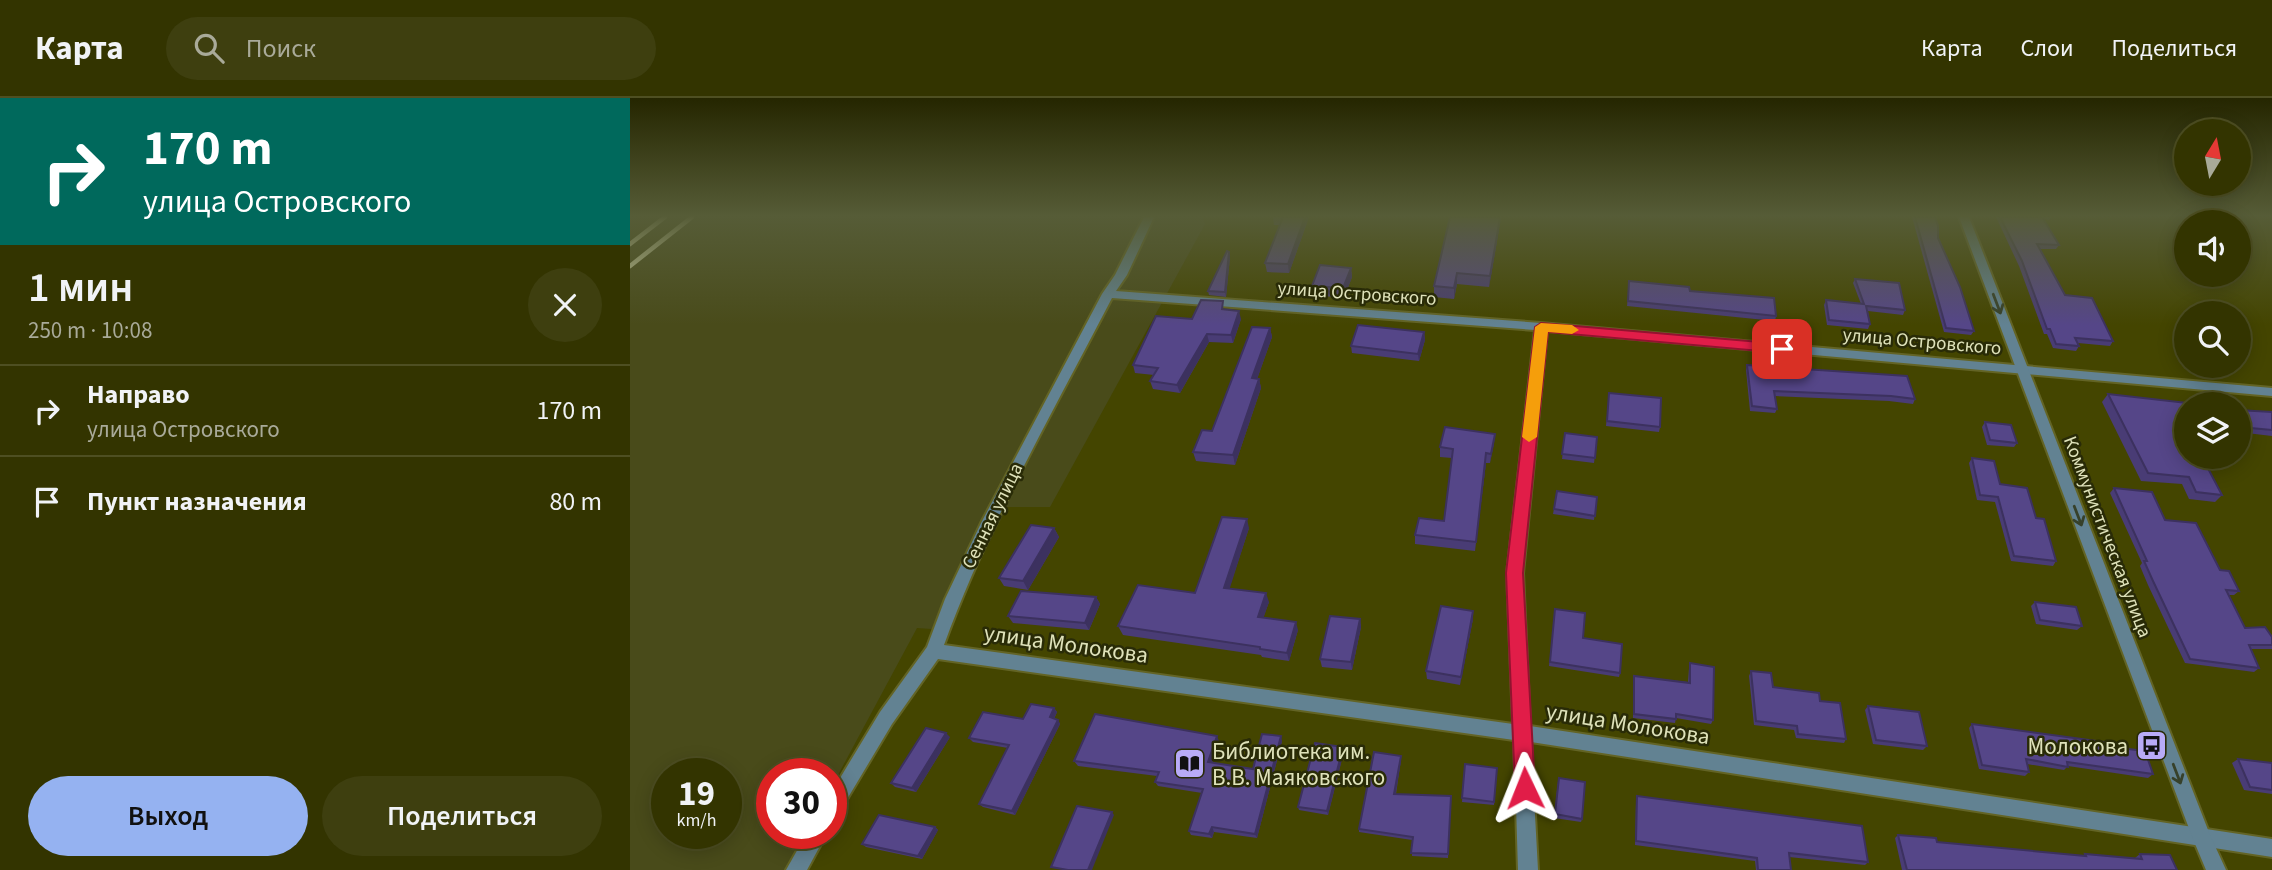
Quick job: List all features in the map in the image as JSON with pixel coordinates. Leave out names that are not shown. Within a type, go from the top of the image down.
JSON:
[{"type":"street","name":"Сенная улица","points":[[847,783],[886,718],[934,651],[953,598],[988,523],[1132,253]]},
{"type":"street","name":"Коммунистическая улица","points":[[1978,253],[2216,870]]},
{"type":"street","name":"улица Островского","points":[[1108,294],[1541,327],[2272,391]]},
{"type":"street","points":[[1528,870],[1515,573],[1541,327]]},
{"type":"street","name":"улица Молокова","points":[[934,651],[1523,733],[2272,848]]},
{"type":"street","points":[[796,870],[808,849]]},
{"type":"shaded area","points":[[630,253],[1189,253],[1050,507],[1007,507],[946,630],[917,628],[847,758],[756,758],[756,849],[798,849],[787,870],[630,870]]},
{"type":"building","points":[[1226,253],[1229,253],[1225,292],[1208,291]]},
{"type":"building","points":[[1269,253],[1292,253],[1288,264],[1265,263]]},
{"type":"building","points":[[1442,253],[1494,253],[1490,276],[1457,273],[1454,288],[1434,286]]},
{"type":"building","points":[[1925,253],[1945,253],[1960,287],[1974,331],[1946,328]]},
{"type":"building","points":[[2018,253],[2042,253],[2065,295],[2092,298],[2113,341],[2075,338],[2079,346],[2056,344],[2050,329],[2047,329]]},
{"type":"building","points":[[1320,265],[1351,268],[1343,288],[1312,286]]},
{"type":"building","points":[[1855,279],[1899,283],[1905,310],[1866,306],[1870,324],[1829,320],[1826,300],[1864,304]]},
{"type":"building","points":[[1629,281],[1689,287],[1690,291],[1774,298],[1776,316],[1628,301]]},
{"type":"building","points":[[1201,300],[1223,301],[1222,309],[1239,311],[1231,335],[1207,334],[1177,385],[1150,381],[1158,368],[1133,365],[1156,316],[1192,319]]},
{"type":"building","points":[[1358,325],[1424,332],[1418,354],[1351,346]]},
{"type":"building","points":[[1252,327],[1270,328],[1252,378],[1259,379],[1233,455],[1193,452],[1202,430],[1212,431]]},
{"type":"building","points":[[1747,365],[1907,376],[1915,399],[1774,391],[1777,409],[1752,406]]},
{"type":"building","points":[[1609,393],[1661,398],[1660,427],[1607,421]]},
{"type":"building","points":[[2108,394],[2174,402],[2174,469],[2208,469],[2222,495],[2196,492],[2189,477],[2148,473]]},
{"type":"building","points":[[2251,411],[2272,412],[2272,430],[2251,428]]},
{"type":"building","points":[[1985,422],[2011,425],[2017,443],[1990,440]]},
{"type":"building","points":[[1445,427],[1495,434],[1491,454],[1486,453],[1476,542],[1415,535],[1419,518],[1444,521],[1453,449],[1440,447]]},
{"type":"building","points":[[1565,433],[1597,437],[1595,458],[1562,454]]},
{"type":"building","points":[[1972,458],[1994,461],[2000,484],[2027,488],[2036,518],[2044,519],[2056,561],[2014,556],[1998,497],[1980,495]]},
{"type":"building","points":[[2114,488],[2152,492],[2165,520],[2196,523],[2220,570],[2229,571],[2239,591],[2226,590],[2245,628],[2265,627],[2272,637],[2272,645],[2249,645],[2259,668],[2190,659],[2144,561],[2147,561]]},
{"type":"building","points":[[1557,491],[1597,497],[1595,516],[1554,509]]},
{"type":"building","points":[[1222,517],[1247,519],[1224,588],[1266,593],[1258,617],[1296,622],[1287,653],[1118,626],[1138,585],[1195,593]]},
{"type":"building","points":[[1031,525],[1054,528],[1023,581],[999,578]]},
{"type":"building","points":[[1021,591],[1096,597],[1085,623],[1008,616]]},
{"type":"building","points":[[2035,602],[2076,607],[2082,626],[2040,620]]},
{"type":"building","points":[[1441,606],[1473,611],[1461,677],[1426,671]]},
{"type":"building","points":[[1555,609],[1585,613],[1583,638],[1622,644],[1620,673],[1550,662]]},
{"type":"building","points":[[1330,616],[1360,619],[1351,662],[1320,659]]},
{"type":"building","points":[[1690,663],[1714,667],[1713,720],[1676,714],[1676,719],[1634,714],[1634,676],[1690,683]]},
{"type":"building","points":[[1751,671],[1771,673],[1773,687],[1819,693],[1820,701],[1840,703],[1846,739],[1798,734],[1797,726],[1756,721]]},
{"type":"building","points":[[1031,704],[1054,708],[1050,717],[1058,720],[1012,811],[979,804],[1009,745],[969,738],[983,712],[1023,719]]},
{"type":"building","points":[[1868,706],[1919,712],[1927,746],[1876,740]]},
{"type":"building","points":[[1095,714],[1217,736],[1208,762],[1253,769],[1262,734],[1281,736],[1255,834],[1212,827],[1209,834],[1189,831],[1203,789],[1155,782],[1159,772],[1074,761]]},
{"type":"building","points":[[1972,724],[2118,744],[2120,748],[2145,751],[2153,774],[2067,762],[2068,767],[2026,759],[2029,772],[1982,765]]},
{"type":"building","points":[[926,728],[946,733],[912,788],[891,783]]},
{"type":"building","points":[[1315,743],[1343,747],[1327,811],[1298,807]]},
{"type":"building","points":[[1374,752],[1401,756],[1394,794],[1451,796],[1448,854],[1411,853],[1413,837],[1359,829]]},
{"type":"building","points":[[2238,759],[2272,763],[2272,790],[2250,787]]},
{"type":"building","points":[[1465,764],[1497,768],[1494,802],[1462,798]]},
{"type":"building","points":[[1559,778],[1585,782],[1582,819],[1555,814]]},
{"type":"building","points":[[1637,796],[1862,826],[1868,862],[1789,853],[1791,870],[1758,870],[1757,858],[1636,841]]},
{"type":"building","points":[[1077,806],[1112,812],[1088,870],[1051,867]]},
{"type":"building","points":[[879,815],[935,827],[918,856],[862,844]]},
{"type":"building","points":[[1898,835],[1936,838],[1937,842],[2086,856],[2085,854],[2142,859],[2140,854],[2170,855],[2177,870],[1907,870]]},
{"type":"railway","points":[[630,266],[646,253]]},
{"type":"slow traffic","points":[[1529,437],[1541,327],[1572,330]]},
{"type":"place","name":"Молокова","points":[[2151,746]]},
{"type":"place","name":"Библиотека им. В.В. Маяковского","points":[[1189,764]]},
{"type":"route","points":[[1525,788],[1515,573],[1541,327],[1782,349]]}]
